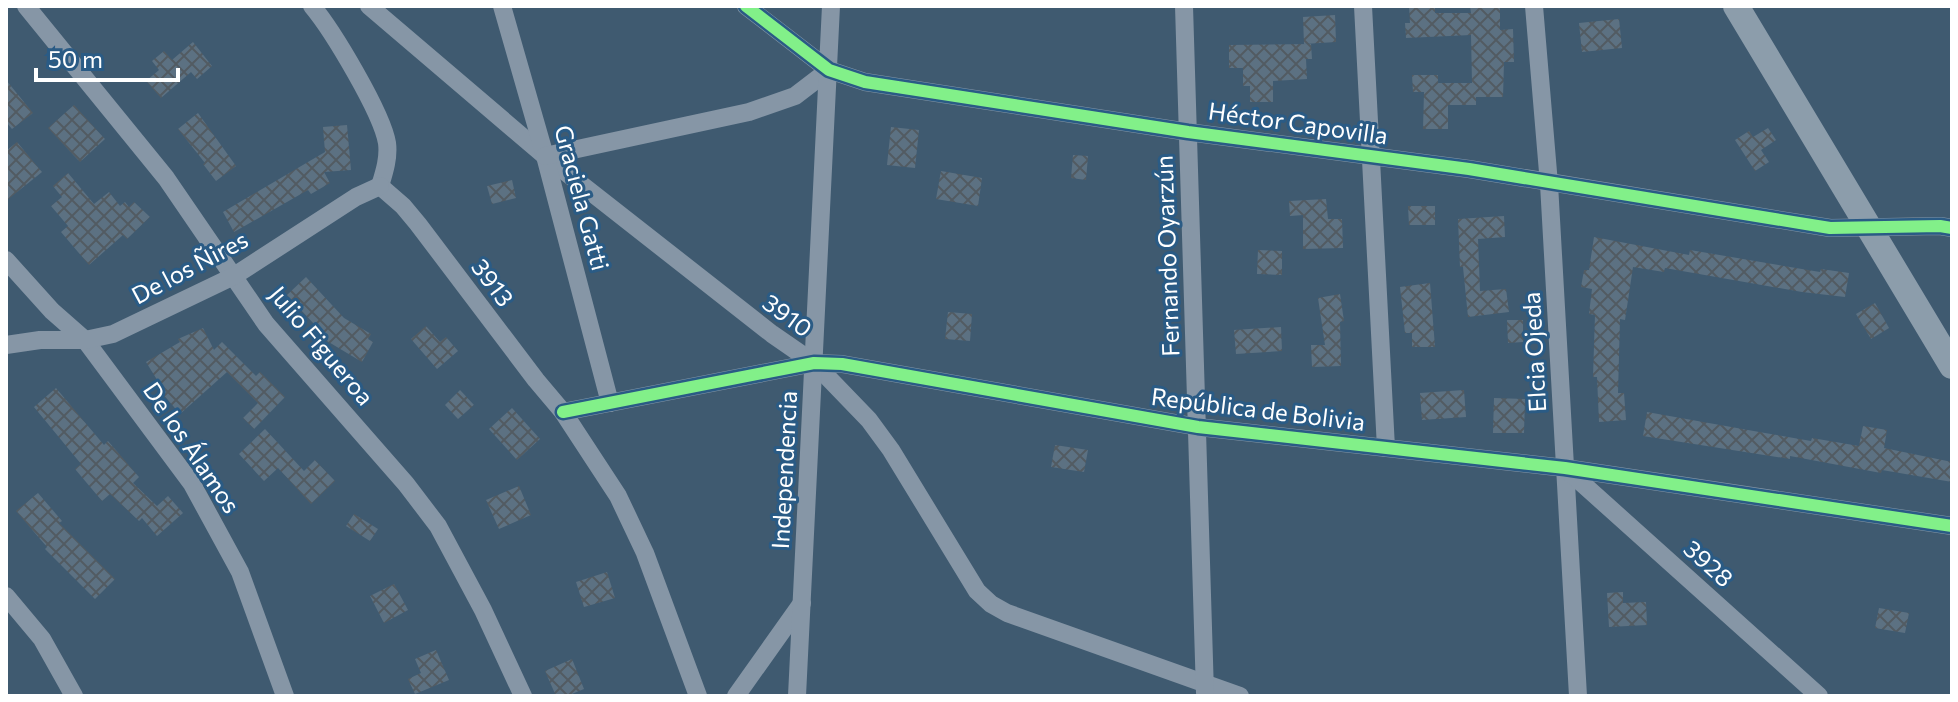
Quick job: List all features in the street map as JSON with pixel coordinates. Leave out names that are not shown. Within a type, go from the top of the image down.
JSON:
[{"type":"street","name":"Julio Figueroa","points":[[26,6],[166,178],[266,324],[388,463],[438,526],[483,610],[523,696]]},
{"type":"street","name":"3910","points":[[369,6],[545,156],[772,334],[814,363],[869,420],[891,450],[977,591],[991,604],[1007,613],[1205,689],[1240,696]]},
{"type":"street","name":"Graciela Gatti","points":[[502,6],[610,403]]},
{"type":"street","name":"Héctor Capovilla","points":[[746,6],[829,70],[865,82],[1188,132],[1469,169],[1830,228],[1952,228]]},
{"type":"street","name":"Independencia","points":[[797,696],[831,6]]},
{"type":"street","name":"Fernando Oyarzún","points":[[1184,6],[1205,689]]},
{"type":"street","points":[[1363,6],[1386,448]]},
{"type":"street","name":"Elcia Ojeda","points":[[1534,6],[1549,184],[1578,696]]},
{"type":"street","points":[[1736,6],[1952,366]]},
{"type":"street","points":[[320,9],[370,100],[387,142],[386,165],[380,186]]},
{"type":"street","points":[[545,156],[749,112],[795,96],[829,70]]},
{"type":"street","name":"De los Ñires","points":[[6,345],[40,340],[85,340],[113,334],[234,276],[356,197],[380,186]]},
{"type":"street","name":"3913","points":[[380,186],[418,224],[563,412]]},
{"type":"street","name":"De los Álamos","points":[[6,260],[52,311],[85,340],[192,484],[240,572],[285,696]]},
{"type":"street","name":"República de Bolivia","points":[[563,412],[814,363],[842,364],[1198,427],[1565,468],[1952,526]]},
{"type":"street","points":[[563,412],[630,518],[698,696]]},
{"type":"street","name":"3928","points":[[1565,468],[1819,696]]},
{"type":"street","points":[[6,596],[42,639],[64,673],[74,696]]},
{"type":"street","points":[[736,696],[802,603]]},
{"type":"building","points":[[1409,6],[1435,6],[1435,13],[1471,13],[1470,6],[1500,6],[1500,30],[1513,29],[1514,62],[1504,62],[1503,97],[1476,97],[1476,105],[1448,105],[1448,129],[1423,129],[1424,92],[1413,92],[1412,75],[1438,75],[1438,83],[1472,83],[1471,35],[1406,38],[1405,23],[1410,23]]},
{"type":"building","points":[[1335,15],[1336,42],[1304,44],[1303,17]]},
{"type":"building","points":[[1619,19],[1622,48],[1582,52],[1579,23]]},
{"type":"building","points":[[193,42],[212,66],[197,79],[191,72],[161,98],[146,81],[159,70],[152,61],[164,51],[172,60]]},
{"type":"building","points":[[1311,44],[1312,59],[1306,59],[1307,79],[1273,81],[1273,102],[1250,102],[1250,86],[1243,86],[1243,68],[1229,68],[1229,45]]},
{"type":"building","points":[[6,80],[33,113],[12,129],[6,122]]},
{"type":"building","points":[[74,105],[105,139],[80,162],[48,128]]},
{"type":"building","points":[[198,113],[236,166],[216,181],[178,129]]},
{"type":"building","points":[[347,125],[351,170],[324,172],[330,183],[311,194],[308,190],[234,232],[223,212],[325,152],[323,127]]},
{"type":"building","points":[[891,127],[919,130],[915,168],[887,165]]},
{"type":"building","points":[[1768,128],[1776,140],[1761,150],[1769,162],[1755,171],[1735,140],[1749,131],[1753,137]]},
{"type":"building","points":[[17,142],[42,172],[6,201],[6,151]]},
{"type":"building","points":[[1073,155],[1088,156],[1086,180],[1071,178]]},
{"type":"building","points":[[941,171],[982,178],[978,206],[936,199]]},
{"type":"building","points":[[68,173],[94,204],[109,192],[120,206],[125,202],[129,207],[134,202],[150,217],[127,239],[123,235],[89,265],[61,232],[68,226],[51,206],[62,197],[53,186]]},
{"type":"building","points":[[512,180],[516,198],[492,204],[487,186]]},
{"type":"building","points":[[1326,199],[1328,219],[1342,219],[1343,248],[1303,249],[1303,215],[1290,216],[1289,201]]},
{"type":"building","points":[[1408,206],[1435,206],[1435,225],[1409,225]]},
{"type":"building","points":[[1504,216],[1505,237],[1478,239],[1480,291],[1506,289],[1509,312],[1468,317],[1463,267],[1460,267],[1458,219]]},
{"type":"building","points":[[1594,237],[1689,255],[1690,250],[1820,272],[1821,269],[1849,273],[1845,297],[1665,268],[1664,272],[1633,267],[1625,320],[1620,319],[1618,393],[1624,393],[1626,420],[1599,422],[1597,377],[1593,377],[1595,315],[1589,314],[1592,289],[1581,287],[1584,270],[1589,270]]},
{"type":"building","points":[[1258,250],[1282,251],[1282,275],[1257,274]]},
{"type":"building","points":[[306,277],[344,318],[371,334],[368,339],[373,342],[362,362],[327,341],[287,295]]},
{"type":"building","points":[[1430,283],[1435,347],[1412,347],[1412,333],[1405,333],[1400,287]]},
{"type":"building","points":[[1340,294],[1344,321],[1340,322],[1341,366],[1312,367],[1311,345],[1325,345],[1318,298]]},
{"type":"building","points":[[1875,303],[1889,328],[1871,339],[1856,314]]},
{"type":"building","points":[[948,312],[972,314],[970,341],[945,339]]},
{"type":"building","points":[[1507,320],[1523,320],[1523,342],[1508,343]]},
{"type":"building","points":[[426,326],[440,342],[446,337],[458,351],[437,369],[411,339]]},
{"type":"building","points":[[1281,327],[1282,351],[1236,354],[1234,330]]},
{"type":"building","points":[[203,328],[214,350],[222,342],[256,376],[260,372],[285,397],[254,429],[243,418],[258,403],[227,372],[180,414],[162,393],[164,391],[146,362],[180,342],[178,339]]},
{"type":"building","points":[[56,388],[104,445],[108,441],[139,477],[133,483],[157,506],[168,496],[183,513],[157,536],[142,518],[139,521],[110,494],[102,501],[75,469],[81,464],[34,407]]},
{"type":"building","points":[[460,390],[474,405],[458,419],[445,405]]},
{"type":"building","points":[[1464,390],[1466,417],[1422,420],[1420,393]]},
{"type":"building","points":[[1494,398],[1525,399],[1524,433],[1493,433]]},
{"type":"building","points":[[512,408],[540,439],[517,460],[489,429]]},
{"type":"building","points":[[1647,412],[1811,441],[1812,438],[1859,446],[1863,426],[1887,430],[1884,448],[1952,462],[1952,482],[1643,436]]},
{"type":"building","points":[[265,429],[304,471],[315,460],[335,481],[311,504],[278,468],[264,481],[239,454]]},
{"type":"building","points":[[1055,445],[1088,450],[1084,472],[1051,467]]},
{"type":"building","points":[[519,486],[531,515],[499,529],[486,500]]},
{"type":"building","points":[[38,493],[62,521],[59,523],[115,579],[95,599],[45,549],[47,547],[16,511]]},
{"type":"building","points":[[354,514],[378,529],[370,541],[346,526]]},
{"type":"building","points":[[607,572],[615,598],[584,607],[576,582]]},
{"type":"building","points":[[394,584],[408,610],[384,623],[370,596]]},
{"type":"building","points":[[1623,592],[1623,603],[1646,602],[1647,625],[1609,627],[1607,593]]},
{"type":"building","points":[[1879,608],[1909,613],[1905,633],[1875,628]]},
{"type":"building","points":[[436,650],[449,680],[415,694],[408,679],[421,673],[415,659]]},
{"type":"building","points":[[572,659],[584,689],[567,696],[556,696],[545,671]]},
{"type":"cycle path","points":[[746,6],[829,70],[865,82],[1188,132],[1469,169],[1830,228],[1952,228]]},
{"type":"cycle path","points":[[563,412],[814,363],[842,364],[1198,427],[1565,468],[1952,526]]}]
